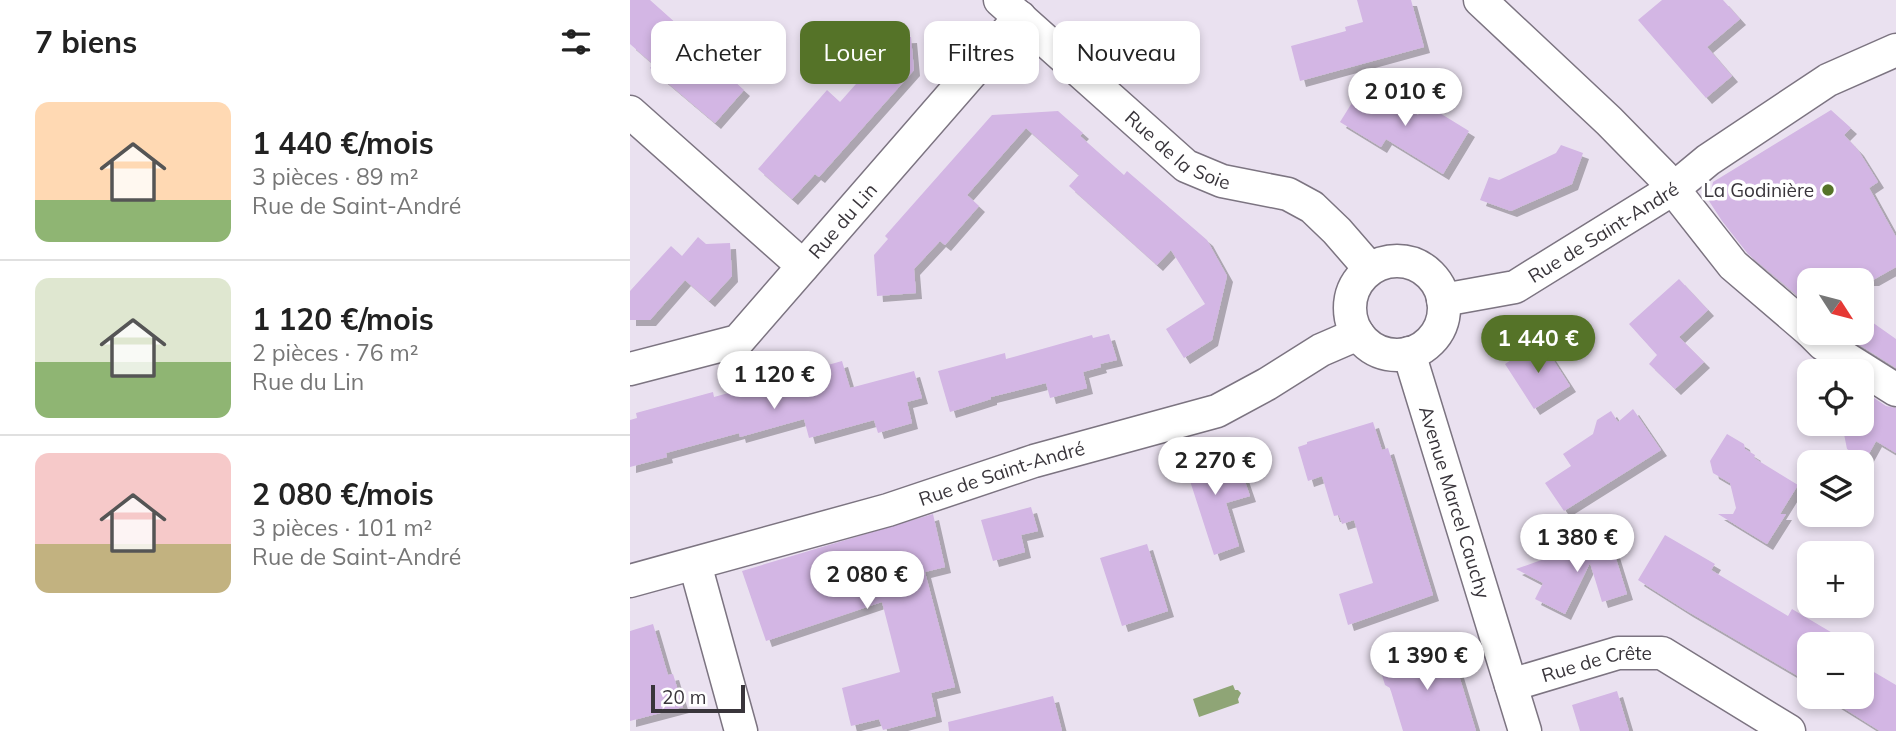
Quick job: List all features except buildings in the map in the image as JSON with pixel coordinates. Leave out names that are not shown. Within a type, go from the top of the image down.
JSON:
[{"type":"street","points":[[1480,0],[1609,121],[1674,189],[1733,265],[1797,321]]},
{"type":"street","name":"Rue du Lin","points":[[630,369],[738,341],[803,266],[1010,9]]},
{"type":"street","name":"Rue de la Soie","points":[[1010,9],[1185,166],[1222,181],[1288,194],[1312,207],[1370,269]]},
{"type":"street","name":"Rue de Saint-André","points":[[1443,300],[1516,287],[1674,189],[1708,160],[1828,80],[1896,50]]},
{"type":"street","points":[[630,112],[803,266]]},
{"type":"street","points":[[1384,262],[1415,264],[1428,273],[1438,285],[1443,300],[1439,327],[1432,338],[1409,353],[1381,352],[1368,345],[1358,334],[1351,314],[1353,292],[1359,279],[1384,262]]},
{"type":"street","name":"Rue de Saint-André","points":[[630,582],[888,510],[1034,461],[1217,411],[1321,350],[1358,334]]},
{"type":"street","points":[[1826,345],[1896,390]]},
{"type":"street","name":"Avenue Marcel Cauchy","points":[[1409,353],[1525,731]]},
{"type":"street","points":[[695,564],[741,731]]},
{"type":"street","name":"Rue de Crête","points":[[1511,685],[1618,653],[1662,653],[1789,731]]},
{"type":"shaded area","points":[[1233,685],[1235,690],[1241,693],[1239,703],[1199,717],[1193,699]]},
{"type":"place","name":"La Godinière","points":[[1828,190]]}]
